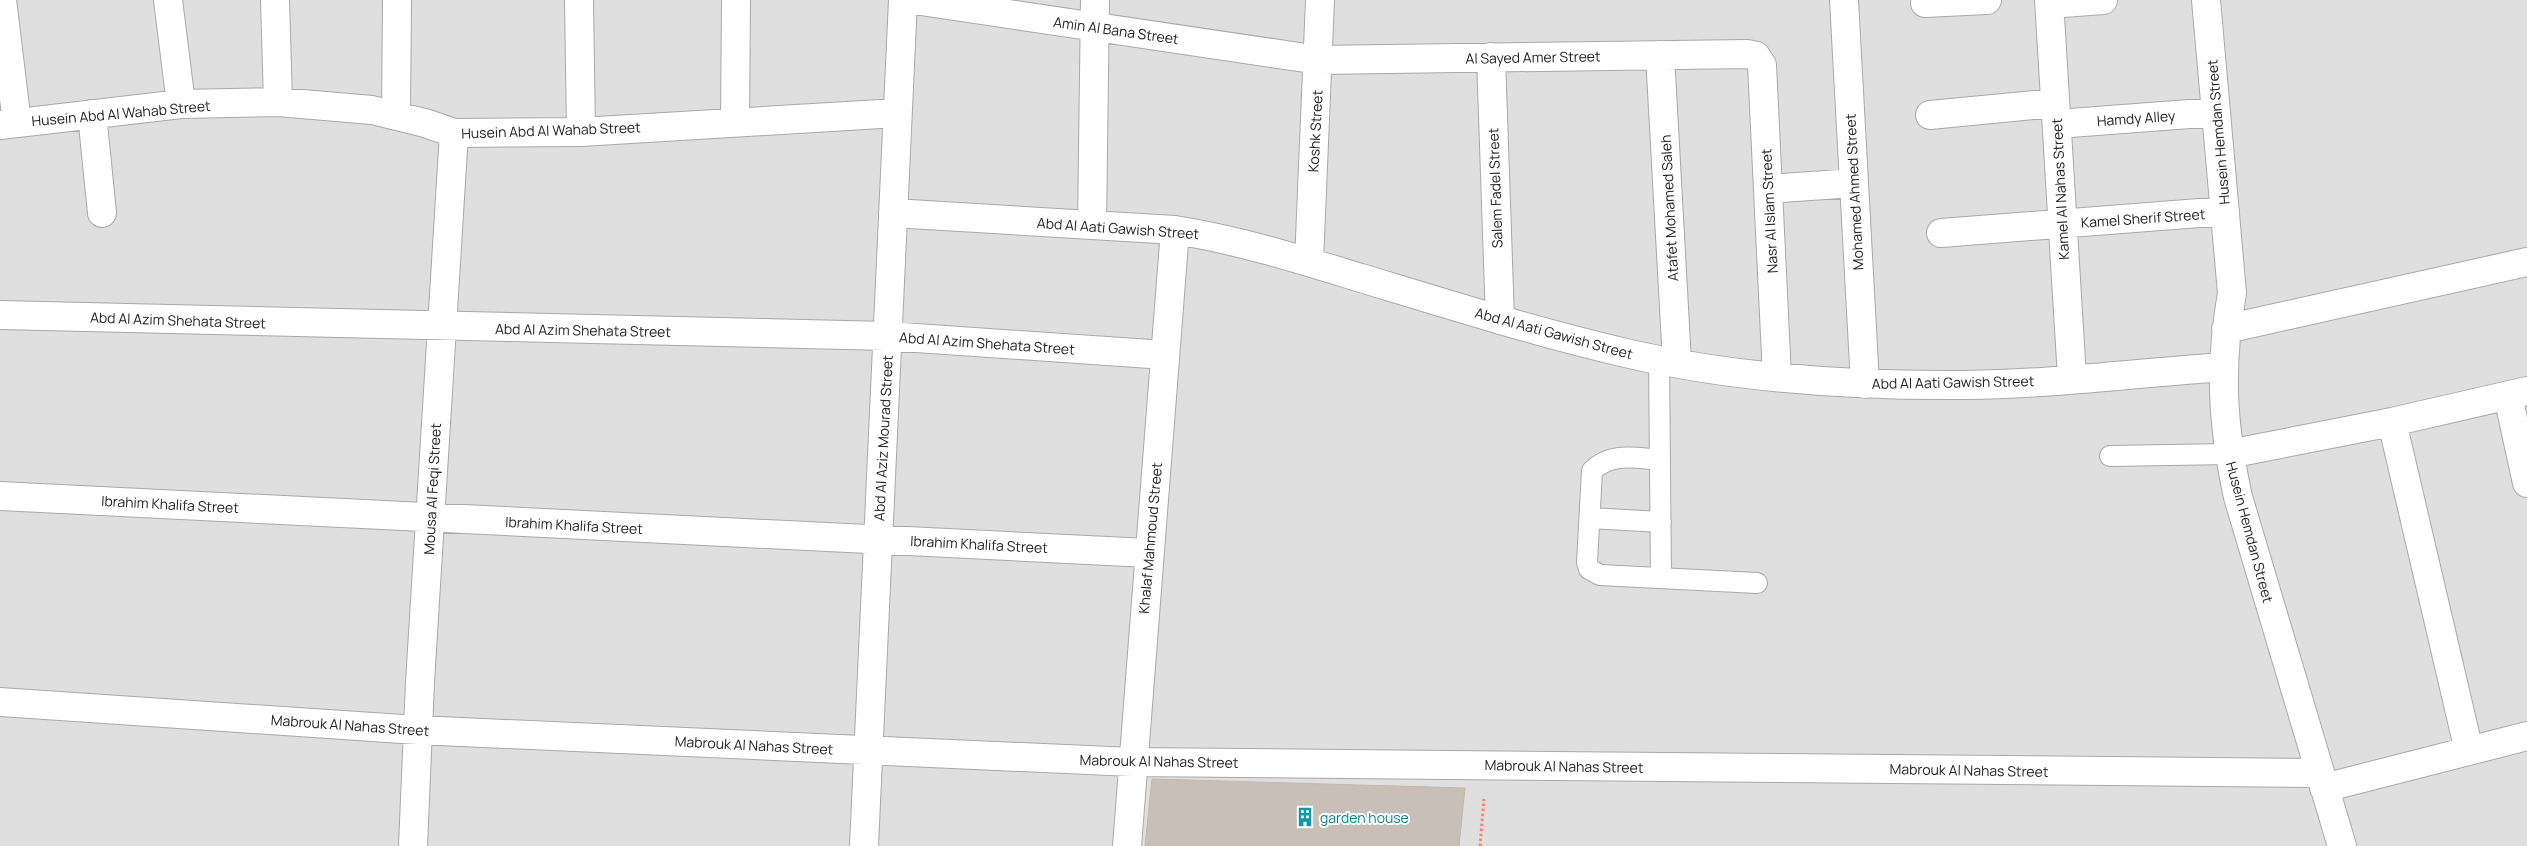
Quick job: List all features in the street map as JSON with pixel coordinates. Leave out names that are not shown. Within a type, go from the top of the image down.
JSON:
[{"type":"street","points":[[2,0],[9,124]]},
{"type":"street","points":[[168,0],[181,104]]},
{"type":"street","points":[[275,0],[278,102]]},
{"type":"street","points":[[396,115],[397,0]]},
{"type":"street","points":[[579,0],[581,132]]},
{"type":"street","points":[[735,122],[736,0]]},
{"type":"street","name":"Abd Al Aziz Mourad Street","points":[[864,846],[903,0]]},
{"type":"street","name":"Amin Al Bana Street","points":[[914,0],[1319,60]]},
{"type":"street","points":[[1092,225],[1095,0]]},
{"type":"street","name":"Koshk Street","points":[[1309,262],[1319,60],[1320,0]]},
{"type":"street","name":"Mohamed Ahmed Street","points":[[1844,0],[1865,384]]},
{"type":"street","points":[[1925,4],[1987,0]]},
{"type":"street","points":[[2049,2],[2103,0]]},
{"type":"street","name":"Husein Hemdan Street","points":[[2206,0],[2232,292],[2226,329],[2223,367],[2223,398],[2229,454],[2238,497],[2342,846]]},
{"type":"street","name":"Kamel Al Nahas Street","points":[[2049,2],[2072,378]]},
{"type":"street","name":"Al Sayed Amer Street","points":[[1319,60],[1747,54]]},
{"type":"street","name":"Nasr Al Islam Street","points":[[1747,54],[1756,56],[1762,65],[1777,377]]},
{"type":"street","name":"Atafet Mohamed Saleh","points":[[1660,55],[1668,361]]},
{"type":"street","name":"Salem Fadel Street","points":[[1490,57],[1500,320]]},
{"type":"street","name":"Husein Abd Al Wahab Street","points":[[9,124],[181,104],[278,102],[372,110],[396,115],[454,133],[581,132],[897,113]]},
{"type":"street","name":"Hamdy Alley","points":[[1930,115],[2216,112]]},
{"type":"street","points":[[92,114],[102,213]]},
{"type":"street","name":"Mousa Al Feqi Street","points":[[412,846],[417,730],[454,133]]},
{"type":"street","points":[[1768,190],[1854,183]]},
{"type":"street","name":"Kamel Sherif Street","points":[[1941,233],[2225,211]]},
{"type":"street","name":"Abd Al Aati Gawish Street","points":[[893,213],[1174,230],[1220,237],[1500,320],[1631,354],[1747,374],[1865,384],[1968,385],[2223,367]]},
{"type":"street","name":"Khalaf Mahmoud Street","points":[[1127,846],[1174,230]]},
{"type":"street","points":[[2226,329],[2527,262]]},
{"type":"street","name":"Abd Al Azim Shehata Street","points":[[0,315],[441,327],[887,336],[1165,355]]},
{"type":"street","points":[[2229,454],[2392,422],[2518,393],[2527,483]]},
{"type":"street","points":[[2392,422],[2469,751]]},
{"type":"street","name":"Ibrahim Khalifa Street","points":[[0,496],[1148,552]]},
{"type":"street","name":"Mabrouk Al Nahas Street","points":[[0,702],[417,730],[1132,762],[1487,765],[2322,780],[2469,751],[2527,736]]},
{"type":"lane","points":[[1661,578],[1660,460],[1668,361]]},
{"type":"lane","points":[[2110,456],[2229,454]]},
{"type":"lane","points":[[1660,460],[1616,457],[1599,464],[1592,471],[1587,562],[1589,569],[1593,573],[1757,583]]},
{"type":"lane","points":[[1590,518],[1661,522]]},
{"type":"path","points":[[1480,846],[1487,765]]},
{"type":"shaded area","points":[[0,0],[2527,0],[2527,846],[0,846]]},
{"type":"building","name":"garden house","points":[[1152,779],[1465,788],[1459,846],[1145,846]]},
{"type":"place","name":"garden house","points":[[1305,817]]}]
